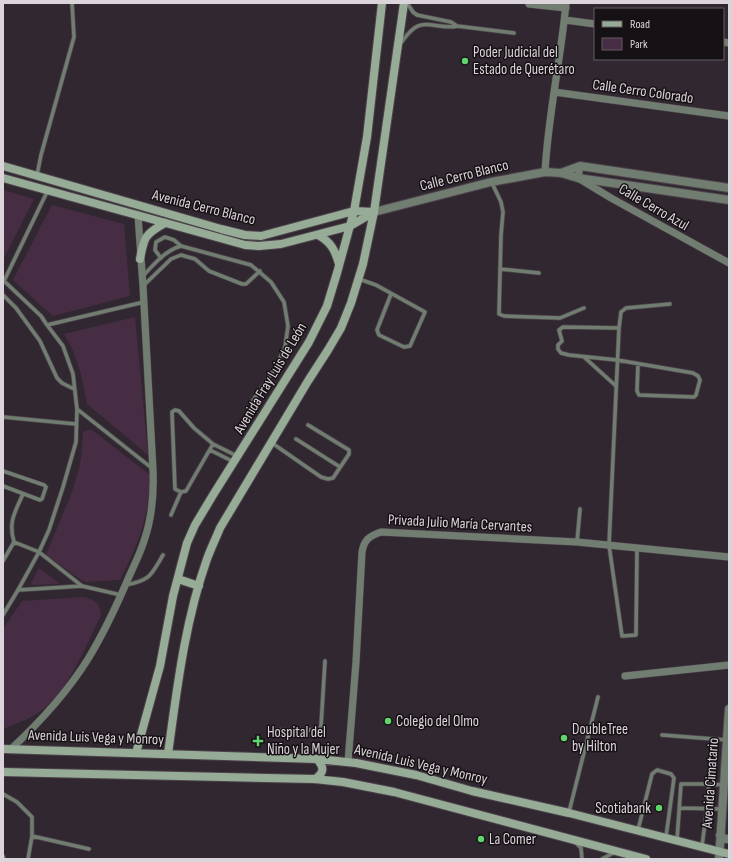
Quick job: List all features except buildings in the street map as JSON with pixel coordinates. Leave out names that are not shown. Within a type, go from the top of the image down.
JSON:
[{"type":"main road","name":"Avenida Fray Luis de León","points":[[136,753],[160,666],[173,596],[187,543],[195,526],[317,329],[327,306],[354,211],[367,137],[382,3]]},
{"type":"main road","points":[[168,754],[187,633],[207,559],[220,528],[341,328],[359,279],[367,251],[374,212],[405,3]]},
{"type":"main road","name":"Avenida Cerro Blanco","points":[[3,166],[220,229],[261,236],[277,233],[354,211],[374,212]]},
{"type":"main road","name":"Avenida Cerro Blanco","points":[[3,178],[245,245],[259,246],[280,244],[318,235],[350,226],[374,212]]},
{"type":"main road","points":[[140,259],[143,243],[147,235],[165,223]]},
{"type":"main road","points":[[318,235],[332,245],[339,264]]},
{"type":"main road","points":[[178,579],[199,586]]},
{"type":"main road","name":"Avenida Luis Vega y Monroy","points":[[7,749],[317,759],[348,762],[416,775],[472,791],[702,846],[719,855],[729,854]]},
{"type":"main road","points":[[315,779],[320,776],[323,769],[322,764],[317,759]]},
{"type":"main road","points":[[3,772],[315,779],[343,782],[394,792],[645,859]]},
{"type":"street","points":[[529,4],[566,6],[545,172]]},
{"type":"street","points":[[565,20],[594,24]]},
{"type":"street","name":"Calle Cerro Colorado","points":[[554,92],[729,116]]},
{"type":"street","points":[[578,178],[580,166]]},
{"type":"street","name":"Calle Cerro Blanco","points":[[374,212],[491,182],[545,172],[560,172],[580,166],[729,188]]},
{"type":"street","name":"Calle Cerro Blanco","points":[[560,172],[578,178],[729,200]]},
{"type":"street","name":"Calle Cerro Azul","points":[[578,178],[611,198],[729,263]]},
{"type":"street","points":[[7,749],[28,734],[74,680],[88,659],[116,608],[144,542],[150,518],[154,491],[138,215]]},
{"type":"street","name":"Privada Julio María Cervantes","points":[[348,762],[356,662],[362,552],[368,537],[381,532],[577,542],[729,557]]},
{"type":"street","points":[[625,676],[729,666]]},
{"type":"street","name":"Avenida Cimatario","points":[[719,855],[729,709]]},
{"type":"street","points":[[720,835],[729,839]]},
{"type":"lane","points":[[37,175],[41,155],[74,37],[72,3]]},
{"type":"lane","points":[[405,3],[417,15],[451,22],[457,26]]},
{"type":"lane","points":[[398,46],[417,26],[427,25],[450,28],[457,26],[514,33]]},
{"type":"lane","points":[[491,182],[501,202],[503,212],[500,269],[500,316],[560,318],[584,308]]},
{"type":"lane","points":[[3,615],[39,552],[49,530],[76,442],[77,409],[73,374],[63,346],[41,316],[4,281],[48,190]]},
{"type":"lane","points":[[160,258],[155,250],[156,242],[165,237],[174,240],[181,246],[251,264],[271,282],[284,302],[288,326],[285,347],[276,367],[252,402]]},
{"type":"lane","points":[[142,276],[160,258],[173,248],[181,246]]},
{"type":"lane","points":[[195,259],[199,251]]},
{"type":"lane","points":[[143,286],[170,260],[181,255],[195,259],[209,271],[242,284],[246,284],[260,271]]},
{"type":"lane","points":[[500,269],[539,273]]},
{"type":"lane","points":[[359,279],[376,285],[392,294],[424,312],[410,346],[404,347],[379,335],[377,330],[392,294]]},
{"type":"lane","points":[[3,295],[16,308],[40,340],[57,378],[62,383],[74,388]]},
{"type":"lane","points":[[47,326],[144,302]]},
{"type":"lane","points":[[637,548],[636,635],[622,636],[609,545],[619,328],[622,312],[626,308],[670,304]]},
{"type":"lane","points":[[619,328],[563,327],[560,330],[562,342],[558,345],[558,349],[561,353],[569,355],[617,360],[696,374],[700,380],[696,395],[694,397],[639,394],[637,391],[638,364]]},
{"type":"lane","points":[[583,357],[616,386]]},
{"type":"lane","points":[[77,409],[153,470]]},
{"type":"lane","points":[[213,444],[186,491],[181,492],[175,489],[172,412],[174,410],[178,411],[194,428],[213,444],[236,459]]},
{"type":"lane","points":[[3,416],[76,424]]},
{"type":"lane","points":[[272,443],[321,477],[328,479],[333,478],[349,454],[349,450],[308,425]]},
{"type":"lane","points":[[296,440],[340,467]]},
{"type":"lane","points":[[210,450],[236,459]]},
{"type":"lane","points":[[3,471],[46,487],[42,499],[40,500],[3,486]]},
{"type":"lane","points":[[171,515],[181,492]]},
{"type":"lane","points":[[23,494],[11,524],[11,534],[14,542],[39,552],[82,586]]},
{"type":"lane","points":[[577,542],[580,509]]},
{"type":"lane","points":[[3,561],[14,542]]},
{"type":"lane","points":[[125,586],[140,582],[150,577],[164,555]]},
{"type":"lane","points":[[18,590],[82,586],[121,595]]},
{"type":"lane","points":[[273,730],[319,730],[321,726],[325,660]]},
{"type":"lane","points":[[569,813],[598,696]]},
{"type":"lane","points":[[662,735],[727,740]]},
{"type":"lane","points":[[638,830],[652,774],[657,770],[671,774],[674,778],[666,837]]},
{"type":"lane","points":[[677,840],[682,784],[724,785]]},
{"type":"lane","points":[[702,846],[709,784]]},
{"type":"lane","points":[[3,794],[17,802],[32,816],[32,836],[28,859]]},
{"type":"lane","points":[[680,808],[722,809]]},
{"type":"lane","points":[[32,836],[89,849]]},
{"type":"lane","points":[[573,840],[581,848],[582,859]]},
{"type":"lane","points":[[602,859],[617,851]]},
{"type":"green space","points":[[3,190],[34,199],[3,260]]},
{"type":"green space","points":[[52,205],[124,224],[130,296],[53,316],[13,280]]},
{"type":"green space","points":[[135,317],[148,455],[87,404],[81,374],[73,350],[64,334]]},
{"type":"green space","points":[[88,430],[92,430],[150,475],[150,489],[142,529],[120,580],[86,582],[46,555],[76,479],[82,451],[83,433]]},
{"type":"green space","points":[[39,568],[59,583],[33,585],[31,583]]},
{"type":"green space","points":[[83,597],[96,602],[100,607],[101,615],[71,675],[56,697],[42,710],[3,729],[3,629],[22,601]]},
{"type":"place","name":"Poder Judicial del Estado de Querétaro","points":[[465,61]]},
{"type":"place","name":"Colegio del Olmo","points":[[388,721]]},
{"type":"place","name":"DoubleTree by Hilton","points":[[564,738]]},
{"type":"place","name":"Hospital del Niño y la Mujer","points":[[258,741]]},
{"type":"place","name":"Scotiabank","points":[[659,808]]},
{"type":"place","name":"La Comer","points":[[481,839]]}]
